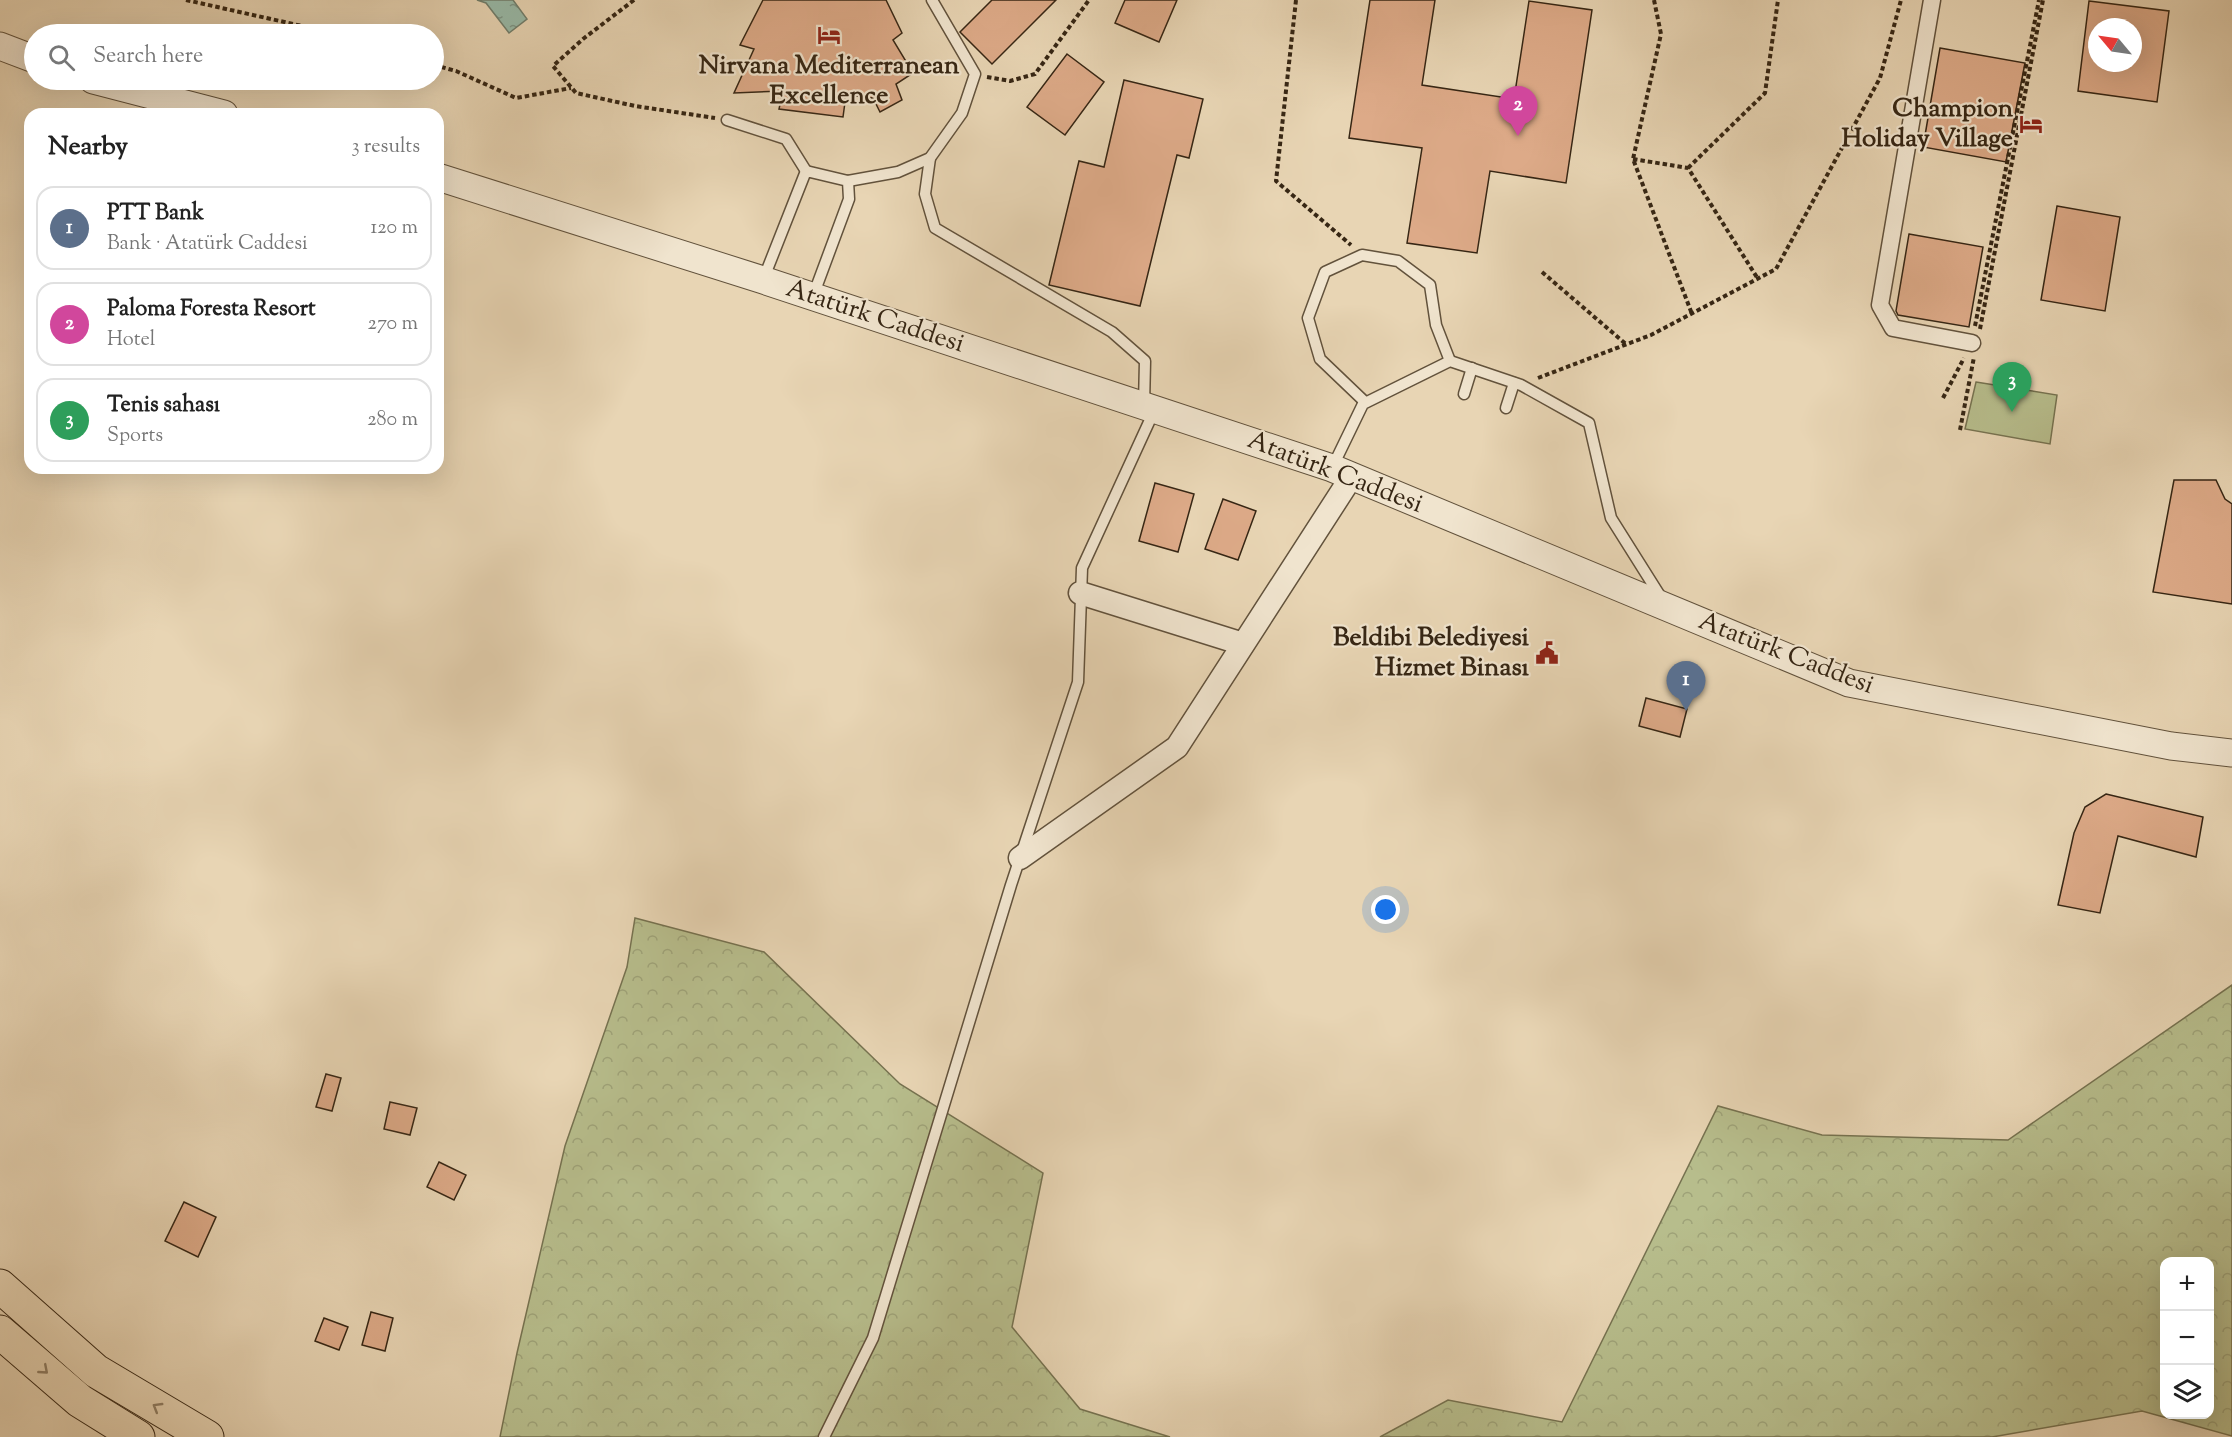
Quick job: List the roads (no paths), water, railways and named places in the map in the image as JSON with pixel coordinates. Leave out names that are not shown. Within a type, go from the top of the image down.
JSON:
[{"type":"highway","points":[[0,1286],[96,1371],[207,1437]]},
{"type":"highway","points":[[0,1332],[80,1401],[138,1437]]},
{"type":"street","points":[[1932,0],[1880,304],[1893,328],[1975,343]]},
{"type":"street","points":[[0,46],[24,54]]},
{"type":"street","points":[[132,90],[201,108]]},
{"type":"street","name":"Atatürk Caddesi","points":[[444,179],[813,296],[1342,472],[1849,683],[2159,744],[2232,753]]},
{"type":"street","points":[[1020,858],[1177,747],[1243,644],[1342,472]]},
{"type":"street","points":[[1080,593],[1243,644]]},
{"type":"lane","points":[[824,1437],[873,1338],[1020,858],[1078,682],[1082,568],[1149,407],[1145,361],[1112,332],[935,228],[925,194],[930,158],[962,113],[975,74],[932,0]]},
{"type":"lane","points":[[727,120],[786,139],[806,171],[848,181],[898,172],[930,158]]},
{"type":"lane","points":[[763,280],[806,171]]},
{"type":"lane","points":[[813,296],[849,199],[848,181]]},
{"type":"lane","points":[[1365,402],[1320,359],[1308,318],[1325,272],[1362,255],[1398,261],[1430,285],[1436,325],[1450,361]]},
{"type":"lane","points":[[1342,472],[1365,402],[1450,361],[1517,384],[1589,423],[1611,518],[1669,609]]},
{"type":"lane","points":[[1464,394],[1472,368]]},
{"type":"lane","points":[[1506,408],[1517,384]]},
{"type":"water","points":[[477,0],[513,0],[527,19],[509,33],[486,3]]},
{"type":"place","name":"Nirvana Mediterranean Excellence","points":[[829,35]]},
{"type":"place","name":"Champion Holiday Village","points":[[2031,124]]},
{"type":"place","name":"Paloma Foresta Resort","points":[[1518,136]]},
{"type":"place","name":"Tenis sahası","points":[[2012,412]]},
{"type":"place","name":"Beldibi Belediyesi Hizmet Binası","points":[[1547,653]]},
{"type":"place","name":"PTT Bank","points":[[1686,711]]}]
